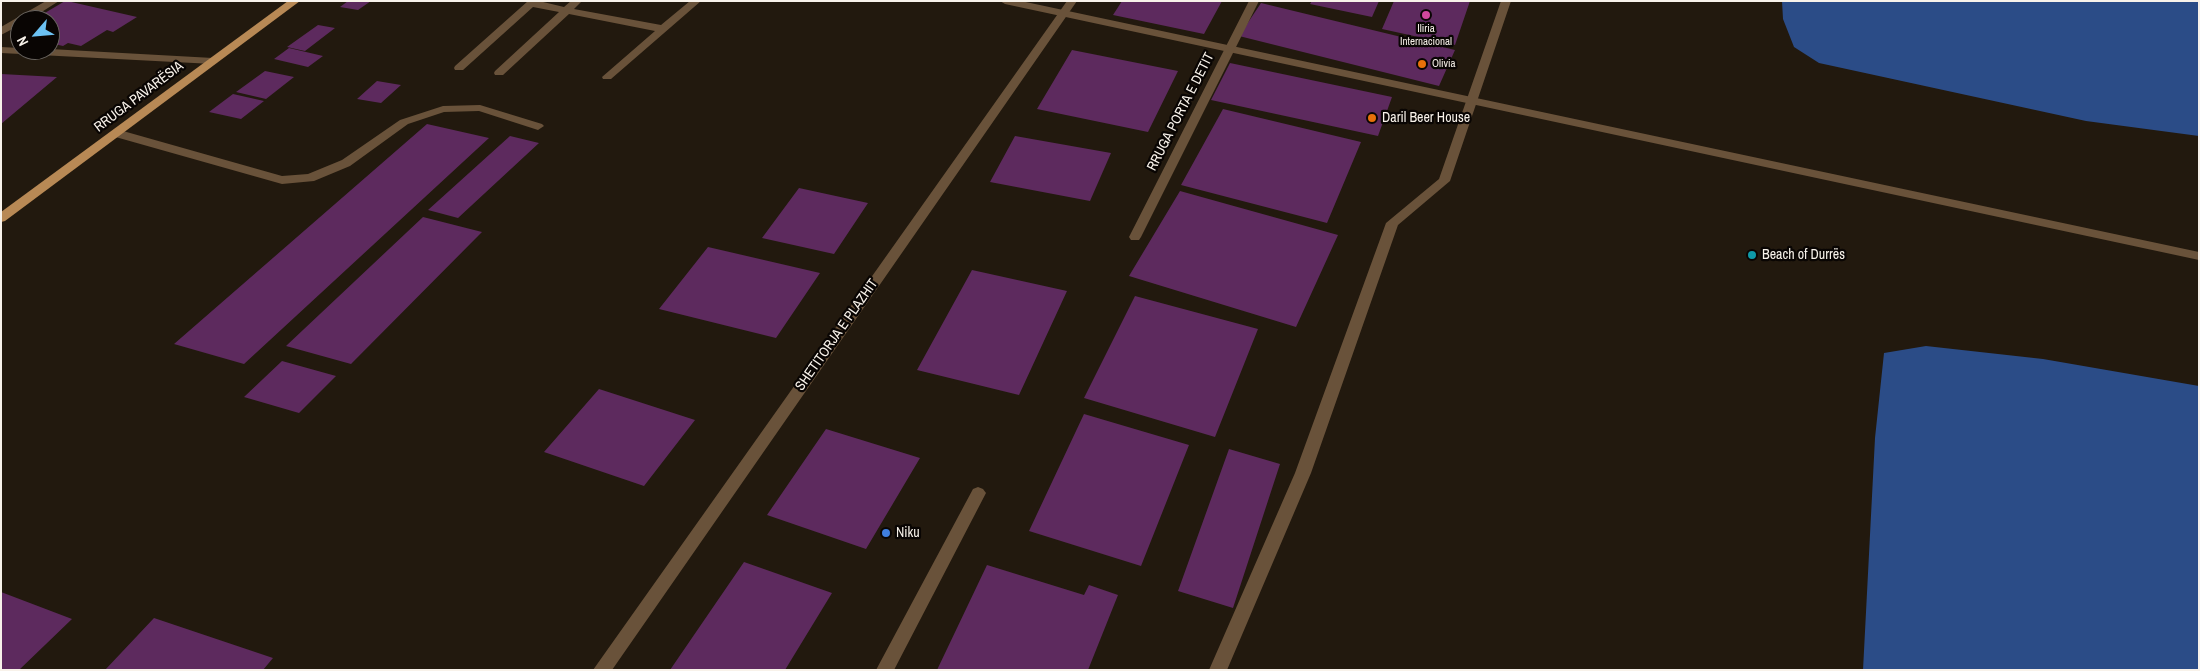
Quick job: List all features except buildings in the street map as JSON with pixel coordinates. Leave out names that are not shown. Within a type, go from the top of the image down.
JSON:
[{"type":"main road","name":"RRUGA PAVARËSIA","points":[[1,218],[295,1]]},
{"type":"street","points":[[38,10],[54,1]]},
{"type":"street","points":[[499,72],[576,1]]},
{"type":"street","points":[[607,77],[696,1]]},
{"type":"street","points":[[1005,1],[2199,256]]},
{"type":"street","name":"SHETITORJA E PLAZHIT","points":[[602,670],[1072,1]]},
{"type":"street","name":"RRUGA PORTA E DETIT","points":[[1135,237],[1254,1]]},
{"type":"street","points":[[1218,670],[1304,473],[1392,223],[1444,180],[1506,1]]},
{"type":"street","points":[[459,68],[533,2],[566,11],[663,29]]},
{"type":"street","points":[[1,50],[213,61]]},
{"type":"street","points":[[116,133],[282,180],[310,178],[346,162],[404,122],[443,110],[480,108],[538,126]]},
{"type":"street","points":[[885,670],[978,493]]},
{"type":"water","points":[[1782,1],[2199,1],[2199,136],[2086,121],[1819,63],[1794,47],[1783,19]]},
{"type":"water","points":[[1926,346],[2043,359],[2199,386],[2199,670],[1863,670],[1875,438],[1884,353]]},
{"type":"place","name":"Iliria Internacional","points":[[1426,15]]},
{"type":"place","name":"Olivia","points":[[1422,64]]},
{"type":"place","name":"Daril Beer House","points":[[1372,118]]},
{"type":"place","name":"Beach of Durrës","points":[[1752,255]]},
{"type":"place","name":"Niku","points":[[886,533]]}]
